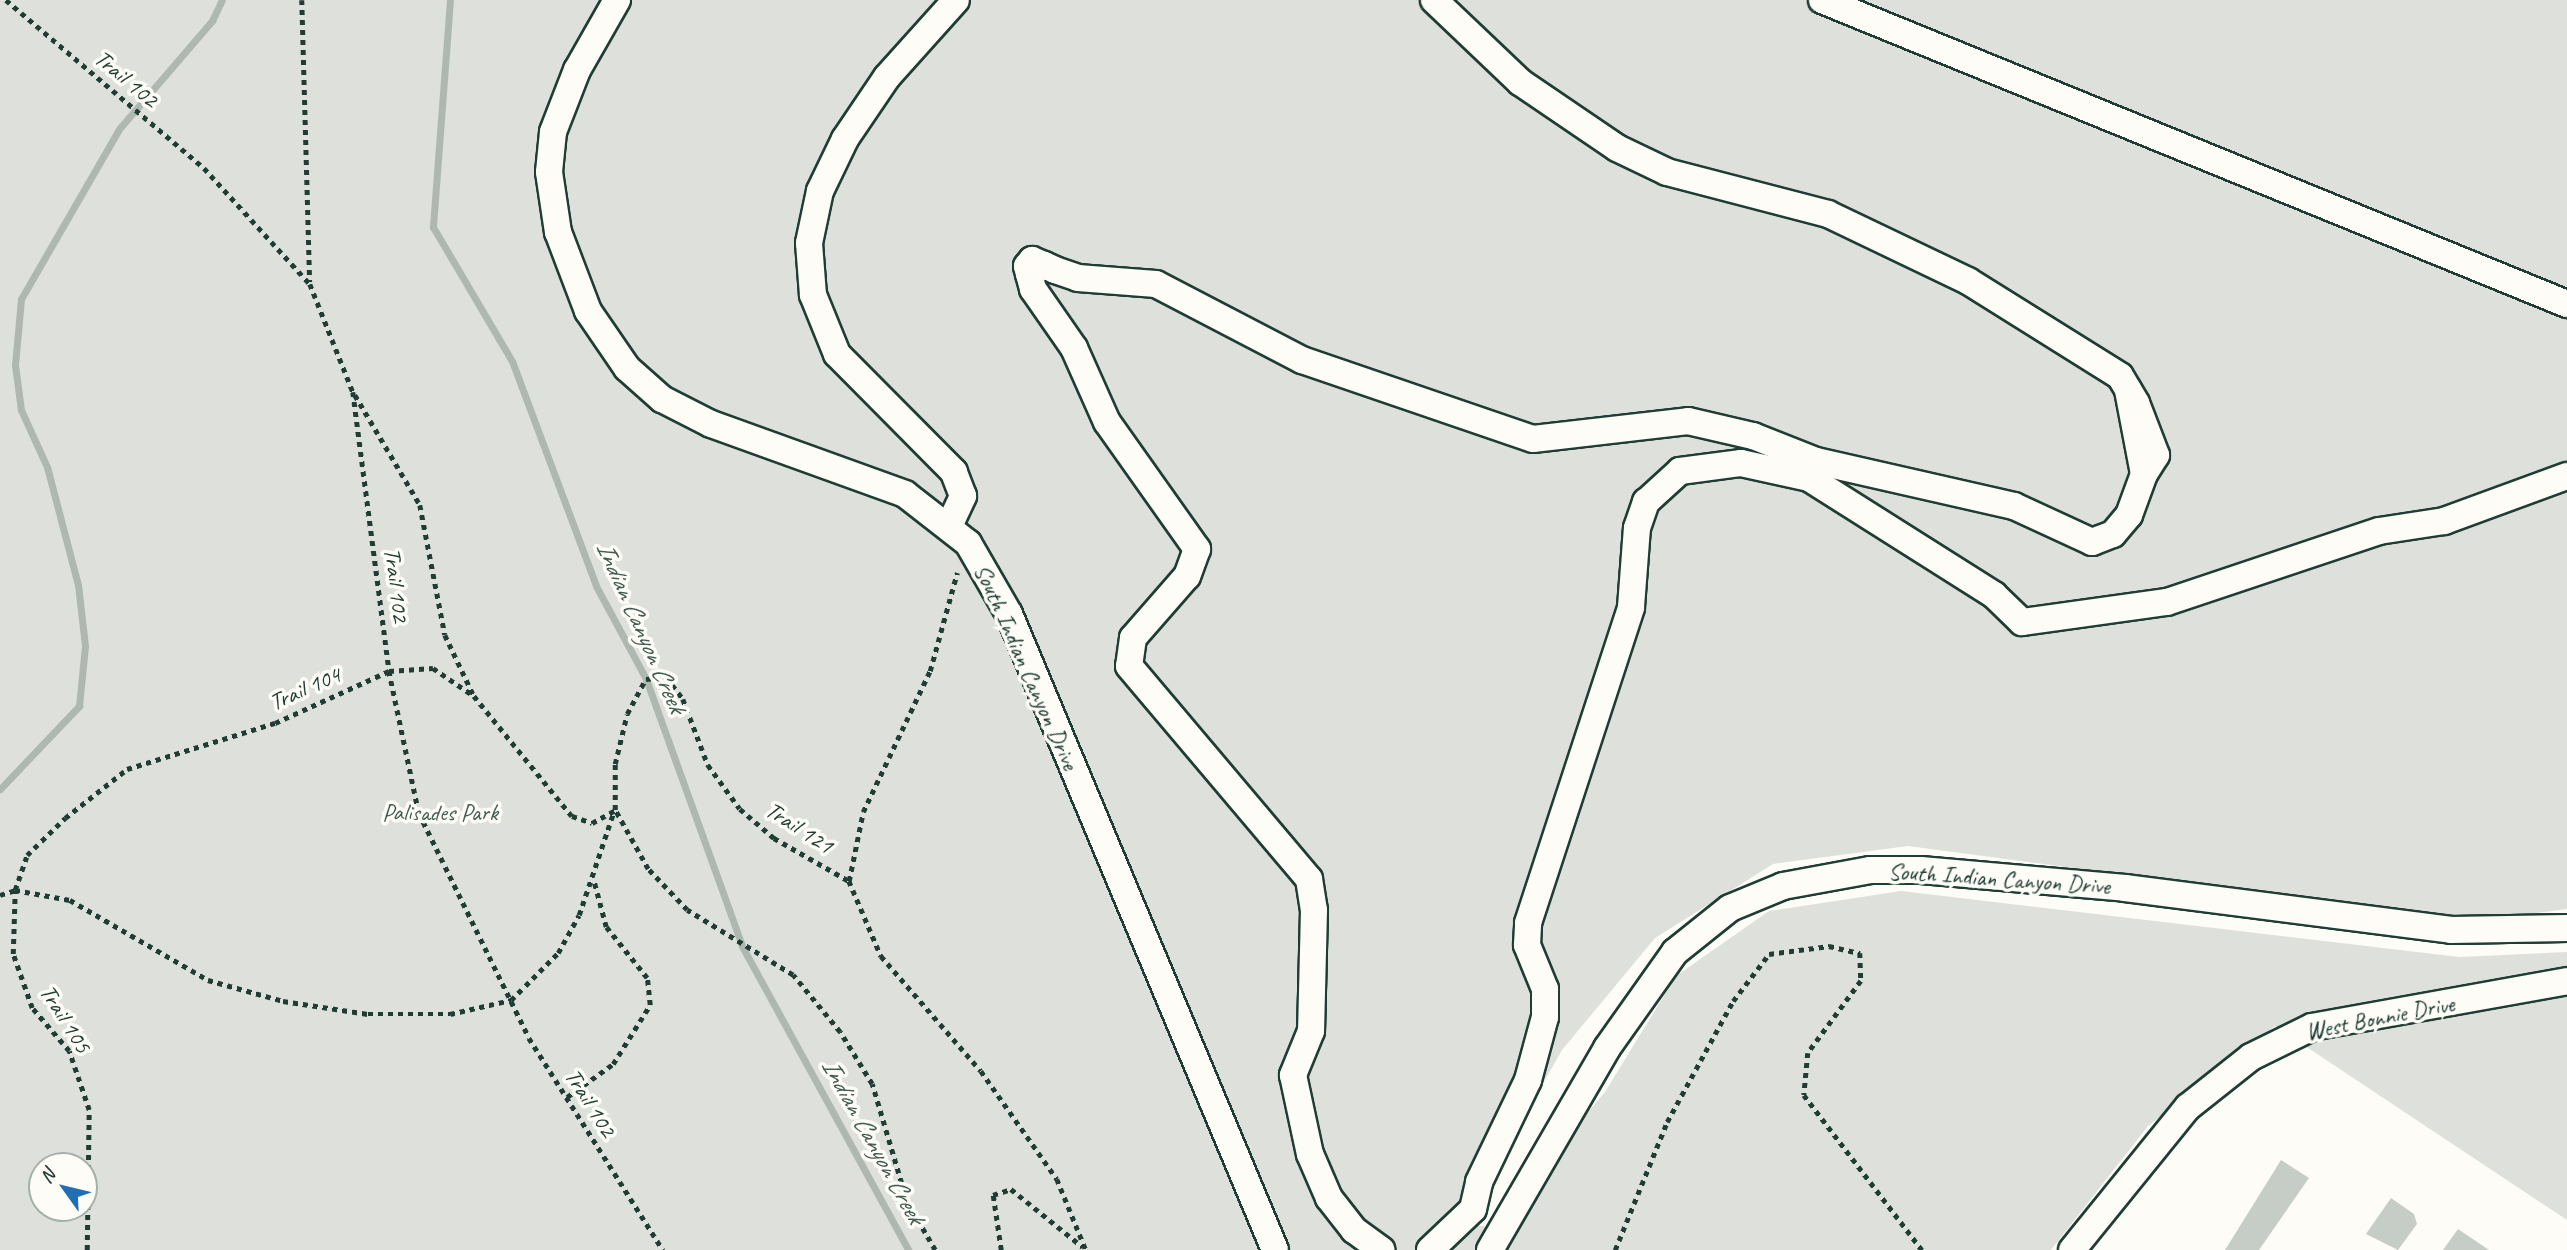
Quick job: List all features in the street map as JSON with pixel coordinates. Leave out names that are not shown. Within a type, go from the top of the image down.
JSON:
[{"type":"street","name":"South Indian Canyon Drive","points":[[617,0],[562,104],[551,159],[558,232],[588,312],[627,368],[662,399],[711,424],[905,495],[959,533],[1009,614],[1275,1250]]},
{"type":"street","points":[[956,0],[887,77],[845,139],[820,191],[809,243],[813,295],[837,354],[954,472],[963,496],[959,533]]},
{"type":"street","points":[[1382,1250],[1354,1230],[1329,1198],[1310,1154],[1293,1075],[1311,1031],[1314,910],[1309,879],[1129,666],[1133,638],[1187,576],[1197,549],[1107,422],[1074,348],[1033,289],[1037,269],[1078,278],[1156,285],[1302,360],[1532,439],[1688,421],[1753,436],[1816,461],[2014,506],[2092,542],[2113,534],[2129,515],[2144,474],[2156,455],[2120,376],[1968,281],[1828,214],[1667,172],[1617,148],[1530,90],[1434,0]]},
{"type":"street","points":[[1822,0],[2567,304]]},
{"type":"street","points":[[1430,1250],[1473,1209],[1479,1182],[1528,1080],[1545,1017],[1545,989],[1527,945],[1528,923],[1631,607],[1641,515],[1659,486],[1680,471],[1741,463],[1809,478],[1994,595],[2022,622],[2167,602],[2379,531],[2444,521],[2567,476]]},
{"type":"street","name":"South Indian Canyon Drive","points":[[1490,1250],[1607,1048],[1675,952],[1730,908],[1783,886],[1870,870],[1921,870],[2124,888],[2451,930],[2567,929]]},
{"type":"street","name":"West Bonnie Drive","points":[[2072,1250],[2188,1107],[2252,1057],[2312,1027],[2567,981]]},
{"type":"path","name":"Trail 102","points":[[6,0],[204,169],[310,284],[353,392],[389,671],[419,813],[511,1000],[566,1097],[663,1250]]},
{"type":"path","points":[[302,0],[310,284]]},
{"type":"path","points":[[353,392],[420,505],[445,635],[474,696]]},
{"type":"path","points":[[849,881],[863,811],[930,671],[959,533]]},
{"type":"path","name":"Trail 104","points":[[15,890],[27,855],[127,769],[275,723],[389,671],[433,668],[474,696],[572,816],[592,822],[615,810]]},
{"type":"path","name":"Trail 121","points":[[935,1250],[907,1202],[872,1084],[840,1032],[793,975],[687,910],[648,869],[615,810],[615,765],[627,715],[646,679],[666,677],[692,717],[708,765],[740,809],[774,838],[849,881],[880,956],[981,1071],[1049,1168],[1086,1250]]},
{"type":"path","points":[[0,895],[15,890],[70,900],[208,980],[283,1001],[368,1014],[450,1014],[511,1000],[558,953],[594,877],[615,810]]},
{"type":"path","points":[[566,1097],[613,1063],[650,1004],[647,978],[598,909],[594,877]]},
{"type":"path","name":"Trail 105","points":[[15,890],[13,954],[32,1008],[69,1051],[89,1110],[87,1250]]},
{"type":"path","points":[[1615,1250],[1667,1122],[1733,1001],[1769,954],[1829,946],[1860,953],[1861,981],[1808,1053],[1804,1095],[1922,1250]]},
{"type":"path","points":[[1001,1250],[993,1195],[1011,1189],[1086,1250]]},
{"type":"green space","name":"Palisades Park","points":[[0,0],[2567,0],[2567,909],[2475,921],[1908,846],[1773,864],[1655,938],[1562,1050],[1464,1223],[1489,1227],[1605,1092],[1676,976],[1769,911],[1901,891],[2459,957],[2567,952],[2567,1220],[2275,1026],[2148,1126],[2051,1250],[0,1250]]},
{"type":"building","points":[[2281,1160],[2309,1178],[2259,1250],[2225,1250]]},
{"type":"building","points":[[2391,1198],[2414,1214],[2417,1224],[2398,1250],[2366,1234]]},
{"type":"building","points":[[2458,1229],[2489,1250],[2443,1250]]},
{"type":"waterway","points":[[0,789],[79,706],[85,646],[78,585],[47,467],[21,410],[15,365],[21,299],[119,129],[212,21],[222,0]]},
{"type":"waterway","name":"Indian Canyon Creek","points":[[450,0],[433,227],[512,361],[596,586],[646,679],[743,948],[908,1250]]}]
